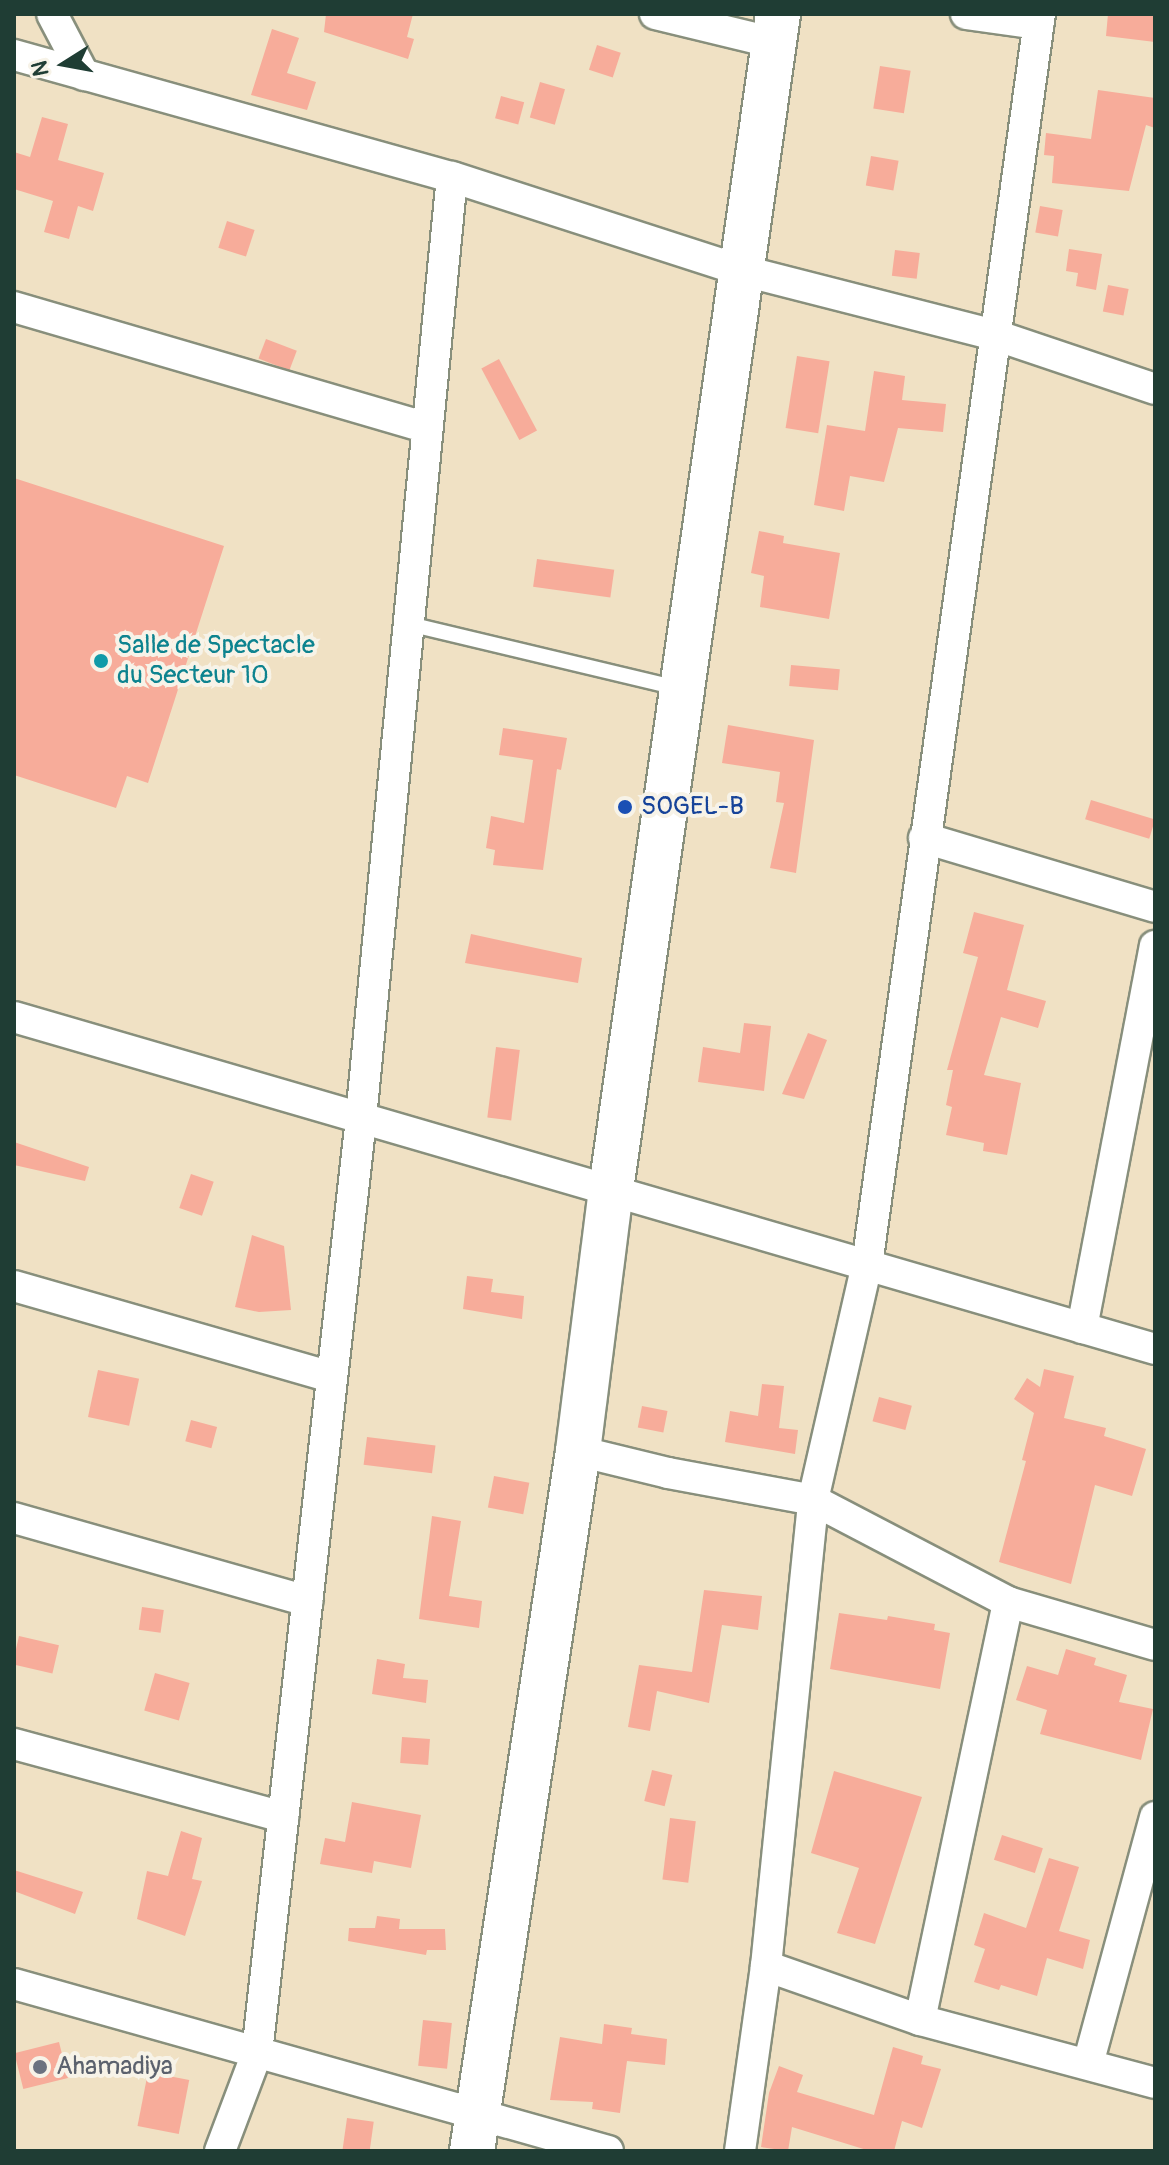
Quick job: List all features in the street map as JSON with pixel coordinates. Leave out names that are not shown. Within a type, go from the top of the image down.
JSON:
[{"type":"main road","points":[[474,2132],[578,1451],[611,1189],[777,28]]},
{"type":"street","points":[[52,14],[84,75]]},
{"type":"street","points":[[655,14],[777,28]]},
{"type":"street","points":[[740,2151],[766,1966],[813,1500],[867,1265],[1039,19],[966,14]]},
{"type":"street","points":[[16,63],[84,75],[452,177],[740,270],[995,335],[1155,389]]},
{"type":"street","points":[[220,2151],[257,2053],[361,1118],[452,177]]},
{"type":"street","points":[[14,307],[427,428]]},
{"type":"street","points":[[924,838],[1155,907]]},
{"type":"street","points":[[1082,1328],[1155,946]]},
{"type":"street","points":[[14,1017],[1155,1349]]},
{"type":"street","points":[[14,1286],[331,1377]]},
{"type":"street","points":[[578,1451],[668,1473],[813,1500],[1008,1602],[1155,1645]]},
{"type":"street","points":[[14,1518],[307,1601]]},
{"type":"street","points":[[920,2020],[1008,1602]]},
{"type":"street","points":[[14,1744],[283,1817]]},
{"type":"street","points":[[1088,2064],[1155,1817]]},
{"type":"street","points":[[766,1966],[920,2020],[1155,2083]]},
{"type":"street","points":[[14,1984],[257,2053],[474,2132],[608,2151]]},
{"type":"lane","points":[[409,624],[682,690]]},
{"type":"building","points":[[326,14],[413,14],[407,37],[414,39],[408,59],[324,32]]},
{"type":"building","points":[[1108,14],[1155,14],[1155,42],[1106,36]]},
{"type":"building","points":[[272,29],[299,38],[287,73],[316,82],[307,110],[251,95]]},
{"type":"building","points":[[597,45],[621,53],[613,77],[589,70]]},
{"type":"building","points":[[880,66],[911,71],[904,113],[873,108]]},
{"type":"building","points":[[540,82],[565,89],[555,125],[530,118]]},
{"type":"building","points":[[1098,90],[1155,98],[1155,128],[1146,125],[1129,191],[1052,183],[1054,156],[1044,155],[1046,133],[1091,139]]},
{"type":"building","points":[[501,96],[524,102],[518,124],[495,118]]},
{"type":"building","points":[[42,117],[68,124],[58,160],[104,173],[93,211],[78,206],[69,239],[44,232],[53,201],[14,189],[14,152],[30,157]]},
{"type":"building","points":[[871,156],[899,161],[893,190],[866,186]]},
{"type":"building","points":[[1040,206],[1063,210],[1058,237],[1035,233]]},
{"type":"building","points":[[227,221],[255,230],[246,257],[218,248]]},
{"type":"building","points":[[1069,249],[1102,254],[1096,290],[1076,286],[1078,273],[1066,271]]},
{"type":"building","points":[[895,250],[920,253],[917,279],[892,276]]},
{"type":"building","points":[[1108,285],[1129,289],[1123,316],[1103,312]]},
{"type":"building","points":[[266,339],[297,351],[289,370],[258,359]]},
{"type":"building","points":[[797,356],[830,361],[818,433],[786,428]]},
{"type":"building","points":[[499,359],[537,431],[519,440],[481,368]]},
{"type":"building","points":[[874,371],[905,376],[902,400],[946,404],[943,432],[898,428],[884,482],[850,476],[844,511],[814,505],[827,425],[865,431]]},
{"type":"building","name":"Salle de Spectacle du Secteur 10","points":[[14,478],[224,546],[148,783],[127,776],[116,808],[14,775]]},
{"type":"building","points":[[759,531],[784,536],[783,543],[840,553],[829,619],[760,607],[764,576],[751,573]]},
{"type":"building","points":[[537,559],[614,570],[610,598],[533,587]]},
{"type":"building","points":[[791,665],[840,669],[838,690],[789,686]]},
{"type":"building","points":[[728,725],[814,740],[796,873],[770,868],[784,803],[776,802],[780,772],[722,763]]},
{"type":"building","points":[[503,728],[567,738],[561,770],[557,769],[543,870],[493,865],[495,850],[486,848],[491,816],[524,823],[533,760],[499,755]]},
{"type":"building","points":[[1091,800],[1155,820],[1149,839],[1085,819]]},
{"type":"building","points":[[974,912],[1024,925],[1007,990],[1046,1001],[1038,1028],[1001,1017],[984,1075],[1021,1083],[1007,1155],[983,1151],[984,1143],[946,1135],[952,1107],[946,1105],[953,1070],[947,1070],[978,957],[963,953]]},
{"type":"building","points":[[471,934],[582,958],[578,983],[465,963]]},
{"type":"building","points":[[744,1023],[771,1026],[764,1091],[698,1082],[703,1047],[740,1053]]},
{"type":"building","points":[[808,1033],[827,1040],[804,1099],[782,1094]]},
{"type":"building","points":[[496,1047],[520,1050],[511,1120],[487,1117]]},
{"type":"building","points":[[14,1142],[89,1167],[85,1181],[14,1165]]},
{"type":"building","points":[[191,1174],[214,1182],[202,1216],[179,1208]]},
{"type":"building","points":[[252,1235],[284,1246],[291,1310],[259,1312],[235,1307]]},
{"type":"building","points":[[467,1276],[493,1279],[491,1292],[524,1296],[522,1319],[463,1309]]},
{"type":"building","points":[[1044,1369],[1074,1376],[1064,1418],[1106,1428],[1104,1436],[1146,1449],[1132,1496],[1095,1485],[1071,1584],[999,1562],[1026,1461],[1022,1460],[1034,1413],[1014,1399],[1027,1378],[1040,1387]]},
{"type":"building","points":[[98,1370],[139,1379],[129,1426],[88,1417]]},
{"type":"building","points":[[762,1384],[784,1386],[779,1428],[798,1430],[795,1454],[725,1442],[730,1411],[758,1416]]},
{"type":"building","points":[[879,1397],[912,1406],[905,1430],[873,1421]]},
{"type":"building","points":[[642,1406],[668,1411],[663,1433],[638,1428]]},
{"type":"building","points":[[191,1420],[217,1427],[211,1448],[185,1441]]},
{"type":"building","points":[[367,1437],[435,1445],[432,1473],[364,1465]]},
{"type":"building","points":[[494,1476],[529,1483],[523,1514],[488,1507]]},
{"type":"building","points":[[432,1516],[461,1521],[449,1596],[482,1601],[479,1628],[419,1619]]},
{"type":"building","points":[[704,1590],[762,1596],[758,1630],[722,1625],[709,1703],[657,1691],[650,1731],[628,1727],[639,1665],[692,1672]]},
{"type":"building","points":[[142,1607],[164,1610],[161,1633],[139,1630]]},
{"type":"building","points":[[839,1613],[887,1620],[888,1616],[935,1624],[934,1630],[950,1633],[940,1689],[830,1669]]},
{"type":"building","points":[[19,1636],[59,1645],[52,1673],[14,1665]]},
{"type":"building","points":[[1066,1649],[1096,1658],[1094,1665],[1127,1675],[1119,1702],[1153,1709],[1141,1760],[1040,1734],[1047,1710],[1016,1700],[1027,1666],[1058,1675]]},
{"type":"building","points":[[377,1659],[405,1664],[403,1678],[428,1680],[426,1703],[372,1694]]},
{"type":"building","points":[[155,1673],[190,1683],[179,1720],[144,1710]]},
{"type":"building","points":[[402,1737],[430,1739],[428,1765],[400,1763]]},
{"type":"building","points":[[652,1770],[672,1775],[665,1806],[644,1801]]},
{"type":"building","points":[[834,1771],[922,1797],[875,1944],[837,1933],[859,1868],[811,1853]]},
{"type":"building","points":[[352,1802],[421,1815],[411,1868],[374,1861],[372,1873],[320,1864],[325,1838],[345,1842]]},
{"type":"building","points":[[670,1818],[696,1821],[688,1883],[662,1880]]},
{"type":"building","points":[[181,1831],[202,1838],[192,1879],[202,1881],[185,1936],[137,1919],[147,1871],[168,1876]]},
{"type":"building","points":[[1002,1835],[1043,1848],[1035,1873],[994,1860]]},
{"type":"building","points":[[1049,1858],[1079,1867],[1059,1931],[1090,1940],[1083,1969],[1047,1958],[1037,1996],[1001,1985],[999,1990],[974,1982],[985,1949],[974,1945],[984,1913],[1026,1928]]},
{"type":"building","points":[[14,1870],[83,1892],[75,1914],[14,1891]]},
{"type":"building","points":[[377,1916],[400,1919],[399,1929],[445,1929],[446,1950],[427,1950],[426,1955],[348,1941],[349,1928],[375,1928]]},
{"type":"building","points":[[423,2020],[452,2023],[447,2069],[418,2066]]},
{"type":"building","points":[[604,2024],[632,2028],[631,2034],[667,2039],[665,2065],[627,2061],[620,2113],[592,2109],[593,2102],[550,2100],[560,2037],[602,2044]]},
{"type":"building","points":[[59,2042],[68,2078],[23,2089],[14,2053]]},
{"type":"building","points":[[893,2047],[923,2056],[921,2064],[941,2069],[922,2128],[902,2121],[894,2151],[870,2151],[792,2127],[788,2151],[761,2147],[769,2093],[779,2066],[803,2075],[797,2092],[874,2115]]},
{"type":"building","points":[[148,2072],[189,2080],[179,2134],[138,2126]]},
{"type":"building","points":[[347,2118],[374,2122],[370,2151],[342,2151]]},
{"type":"place","name":"Salle de Spectacle du Secteur 10","points":[[101,661]]},
{"type":"place","name":"SOGEL-B","points":[[625,807]]},
{"type":"place","name":"Ahamadiya","points":[[40,2067]]}]
